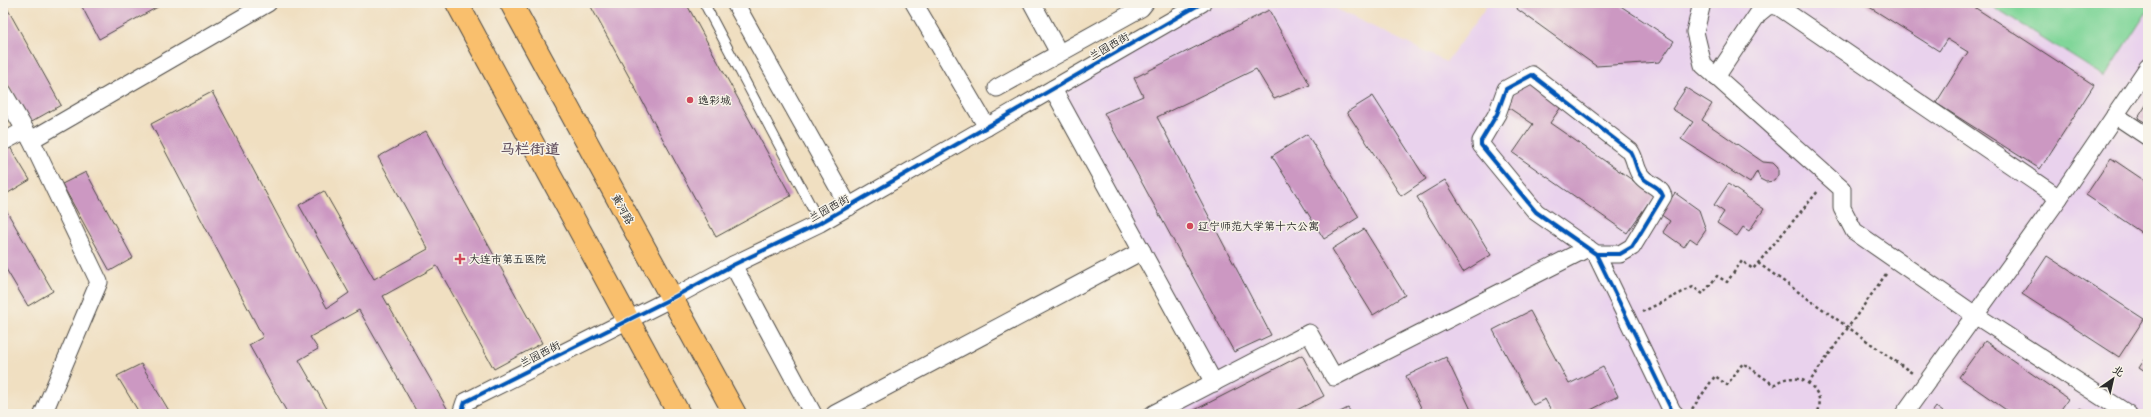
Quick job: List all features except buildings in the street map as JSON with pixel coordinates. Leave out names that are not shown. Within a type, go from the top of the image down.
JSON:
[{"type":"main road","points":[[457,3],[679,414]]},
{"type":"main road","name":"黄河路","points":[[511,3],[735,414]]},
{"type":"street","points":[[3,142],[28,135],[268,3]]},
{"type":"street","points":[[735,3],[849,207]]},
{"type":"street","points":[[914,3],[987,127]]},
{"type":"street","points":[[1032,3],[1059,53]]},
{"type":"street","points":[[997,88],[1141,8],[1145,3]]},
{"type":"street","name":"兰园西街","points":[[461,414],[465,402],[672,298],[733,265],[820,223],[1202,3]]},
{"type":"street","points":[[1702,3],[1695,32],[1703,65],[1842,189],[1842,208],[1854,231],[1975,315],[2128,414]]},
{"type":"street","points":[[1716,77],[1758,14],[1769,5],[1779,7],[2059,198]]},
{"type":"street","points":[[1904,414],[2059,198],[2148,67]]},
{"type":"street","points":[[1153,414],[1309,333],[1334,377],[1592,251],[1620,254],[1632,247],[1664,196],[1661,189],[1643,179],[1638,173],[1635,157],[1630,151],[1532,75],[1506,89],[1498,114],[1481,141],[1481,145],[1536,212],[1592,251],[1672,411],[1675,414]]},
{"type":"street","points":[[1053,89],[1214,383]]},
{"type":"street","points":[[3,92],[28,135],[99,282],[43,414]]},
{"type":"street","points":[[2115,115],[2148,137]]},
{"type":"street","points":[[835,414],[1142,251]]},
{"type":"street","points":[[733,265],[813,414]]},
{"type":"lane","points":[[704,3],[820,223]]},
{"type":"path","points":[[1627,320],[1693,287],[1703,294],[1717,276],[1727,282],[1742,261],[1753,269],[1829,177]]},
{"type":"path","points":[[1808,384],[1895,260]]},
{"type":"path","points":[[1758,263],[1926,383]]},
{"type":"path","points":[[1688,414],[1715,376],[1727,385],[1743,363],[1774,385],[1781,379],[1801,379],[1815,390],[1819,400],[1817,414]]},
{"type":"shaded area","points":[[1202,3],[1324,3],[1446,62],[1489,3],[2148,3],[2148,414],[1153,414],[1213,383],[1053,89]]},
{"type":"green space","points":[[1988,3],[2148,3],[2148,10],[2105,77]]},
{"type":"cycle path","points":[[461,414],[465,402],[672,298],[733,265],[820,223],[1202,3]]},
{"type":"cycle path","points":[[1596,254],[1620,254],[1632,247],[1663,196],[1656,187],[1645,180],[1640,174],[1630,151],[1532,75],[1506,89],[1497,114],[1481,141],[1481,145],[1536,212],[1596,254],[1672,411],[1675,414]]},
{"type":"place","name":"逸彩城","points":[[690,100]]},
{"type":"place","name":"辽宁师范大学第十六公寓","points":[[1190,226]]},
{"type":"place","name":"大连市第五医院","points":[[460,259]]},
{"type":"district","name":"马栏街道","points":[[530,149]]}]
